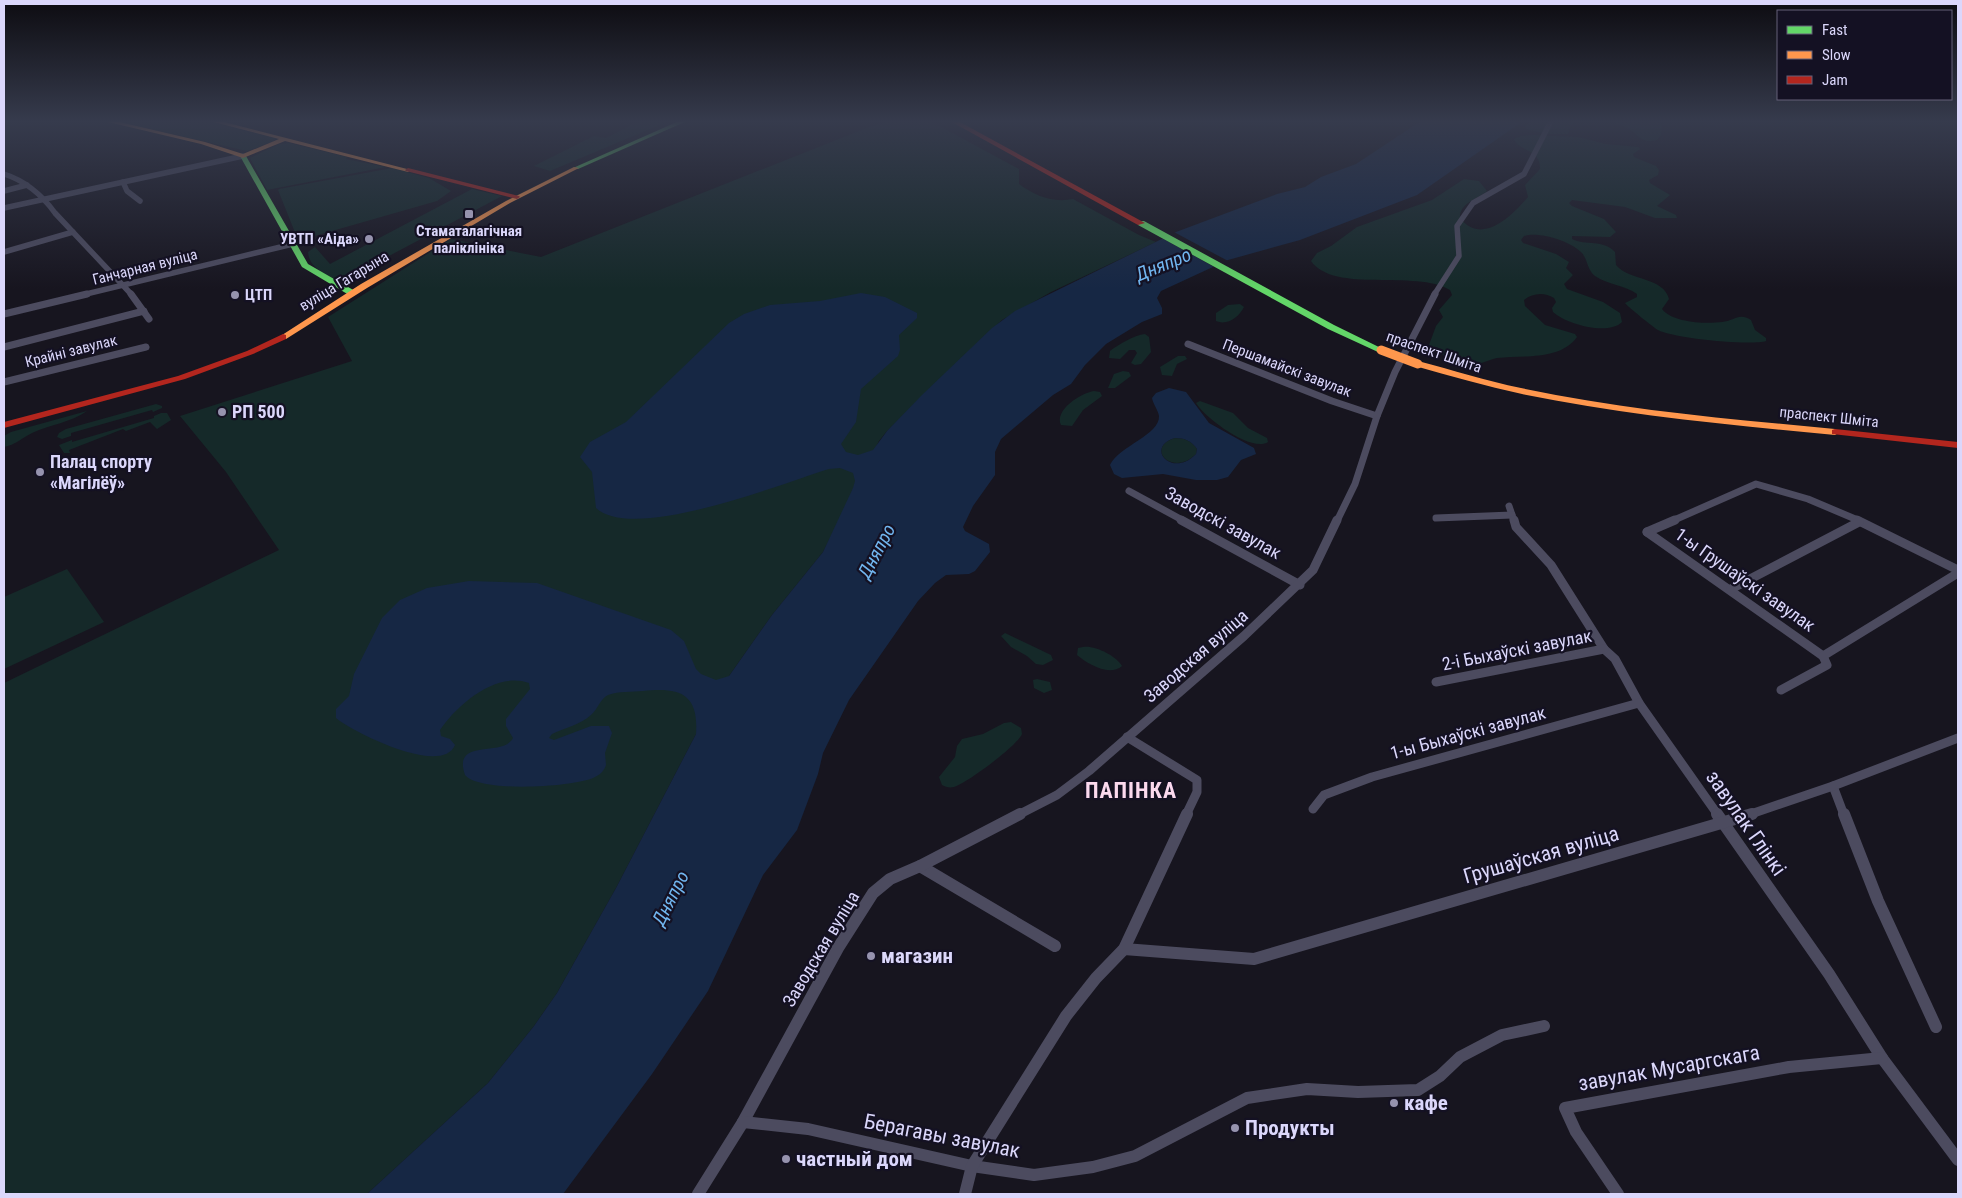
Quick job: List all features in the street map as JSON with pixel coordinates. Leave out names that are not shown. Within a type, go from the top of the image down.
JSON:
[{"type":"main road","points":[[255,177],[305,266],[352,293]]},
{"type":"main road","points":[[435,177],[517,197]]},
{"type":"main road","name":"вуліца Гагарына","points":[[4,425],[165,381],[242,357],[283,337],[352,293],[517,197],[555,177]]},
{"type":"main road","name":"праспект Шміта","points":[[1058,177],[1271,292],[1337,330],[1475,382],[1568,403],[1654,414],[1958,445]]},
{"type":"main road","name":"праспект Шміта","points":[[1060,177],[1085,191]]},
{"type":"main road","name":"праспект Шміта","points":[[1420,362],[1515,388],[1605,404],[1958,440]]},
{"type":"street","points":[[13,177],[19,179],[45,199],[55,213],[125,285],[149,319]]},
{"type":"street","points":[[4,208],[147,177]]},
{"type":"street","name":"Заводская вуліца","points":[[742,1122],[834,956],[873,893],[890,879],[920,866],[1056,795],[1089,771],[1300,585],[1313,570],[1355,484],[1377,416],[1409,345],[1449,269],[1459,256],[1457,226],[1473,203],[1520,177]]},
{"type":"street","points":[[123,182],[127,191],[140,201]]},
{"type":"street","points":[[4,191],[27,185]]},
{"type":"street","points":[[4,252],[73,232]]},
{"type":"street","name":"Ганчарная вуліца","points":[[4,314],[293,244]]},
{"type":"street","points":[[4,347],[144,311]]},
{"type":"street","name":"Першамайскі завулак","points":[[1188,344],[1332,401],[1377,416]]},
{"type":"street","name":"Крайні завулак","points":[[4,382],[146,346]]},
{"type":"street","name":"1-ы Грушаўскі завулак","points":[[1823,656],[1731,588],[1648,532],[1756,484],[1775,488],[1846,514],[1859,522]]},
{"type":"street","name":"Заводскі завулак","points":[[1129,491],[1300,585]]},
{"type":"street","name":"завулак Глінкі","points":[[1436,518],[1511,510],[1516,527],[1551,565],[1604,649],[1614,659],[1639,703],[1829,974],[1882,1058],[1958,1160]]},
{"type":"street","points":[[1731,588],[1859,522],[1958,571]]},
{"type":"street","points":[[1781,690],[1827,665],[1823,656],[1958,571]]},
{"type":"street","name":"2-і Быхаўскі завулак","points":[[1436,682],[1604,649]]},
{"type":"street","name":"1-ы Быхаўскі завулак","points":[[1313,809],[1324,795],[1372,777],[1639,703]]},
{"type":"street","points":[[965,1194],[972,1166],[1066,1016],[1096,978],[1124,949],[1197,792],[1198,780],[1128,736]]},
{"type":"street","name":"Грушаўская вуліца","points":[[1124,949],[1219,958],[1254,959],[1568,866],[1723,824],[1833,786],[1958,738]]},
{"type":"street","points":[[1833,786],[1878,901],[1936,1027]]},
{"type":"street","points":[[920,866],[1054,946]]},
{"type":"street","name":"Берагавы завулак","points":[[742,1122],[808,1128],[972,1166],[1034,1174],[1093,1167],[1156,1148],[1204,1119],[1247,1098],[1306,1088],[1358,1092],[1418,1090],[1440,1076],[1460,1058],[1502,1034],[1544,1026]]},
{"type":"street","name":"завулак Мусаргскага","points":[[1618,1194],[1576,1132],[1565,1108],[1788,1067],[1882,1058]]},
{"type":"street","points":[[698,1194],[742,1122]]},
{"type":"green space","points":[[260,177],[335,177],[267,190]]},
{"type":"green space","points":[[344,177],[425,177],[451,191],[437,201],[311,237],[296,235],[279,189]]},
{"type":"green space","points":[[743,177],[1019,177],[1019,184],[1031,192],[1044,198],[1058,200],[1073,199],[1139,235],[1156,242],[1051,292],[1002,320],[887,431],[879,441],[823,552],[772,615],[729,676],[696,734],[616,888],[557,993],[534,1026],[488,1083],[367,1194],[4,1194],[4,683],[279,550],[226,472],[180,416],[352,361],[328,317],[451,239],[541,257]]},
{"type":"green space","points":[[1533,177],[1655,177],[1649,180],[1650,183],[1670,195],[1657,206],[1676,215],[1677,218],[1655,218],[1625,207],[1572,200],[1569,203],[1572,206],[1604,219],[1616,232],[1610,237],[1572,236],[1572,239],[1605,245],[1615,252],[1616,265],[1622,270],[1660,287],[1666,292],[1669,299],[1662,309],[1667,314],[1690,322],[1707,323],[1740,317],[1747,318],[1751,320],[1755,330],[1766,338],[1766,341],[1744,343],[1711,340],[1679,336],[1658,330],[1625,303],[1637,297],[1637,294],[1595,276],[1590,271],[1582,253],[1577,249],[1555,238],[1530,235],[1524,236],[1521,240],[1523,243],[1556,254],[1569,262],[1566,268],[1573,275],[1564,284],[1567,289],[1603,302],[1620,313],[1622,322],[1616,326],[1597,328],[1567,321],[1553,312],[1552,308],[1556,302],[1554,298],[1542,294],[1535,295],[1524,300],[1525,306],[1545,325],[1575,334],[1577,337],[1570,345],[1551,353],[1497,358],[1471,364],[1448,358],[1429,345],[1436,326],[1443,317],[1439,310],[1452,295],[1450,290],[1435,284],[1417,281],[1356,279],[1338,276],[1322,271],[1311,261],[1317,253],[1331,246],[1357,227],[1432,200],[1464,179],[1479,181],[1487,191],[1466,205],[1460,218],[1469,226],[1487,229],[1514,212],[1528,197],[1525,185]]},
{"type":"green space","points":[[472,189],[502,196],[340,282],[315,267],[309,258],[308,252],[315,247],[330,264]]},
{"type":"green space","points":[[1240,304],[1244,307],[1232,320],[1216,321],[1216,313],[1228,305]]},
{"type":"green space","points":[[1145,334],[1149,337],[1151,352],[1141,364],[1135,365],[1131,363],[1137,353],[1135,350],[1129,350],[1120,359],[1109,358],[1110,351],[1117,346],[1131,338]]},
{"type":"green space","points":[[1178,356],[1185,356],[1187,359],[1177,364],[1172,376],[1162,375],[1160,367]]},
{"type":"green space","points":[[1123,371],[1129,372],[1131,376],[1115,388],[1108,388],[1114,374]]},
{"type":"green space","points":[[1094,391],[1100,392],[1102,396],[1083,410],[1072,426],[1061,425],[1061,414],[1065,408],[1082,395]]},
{"type":"green space","points":[[1200,401],[1233,413],[1248,428],[1267,438],[1268,442],[1261,444],[1251,443],[1229,432],[1201,409],[1196,403]]},
{"type":"green space","points":[[156,404],[162,406],[162,408],[71,433],[71,436],[62,439],[57,437],[59,433],[66,429]]},
{"type":"green space","points":[[87,411],[74,418],[32,433],[4,447],[4,436],[11,432]]},
{"type":"green space","points":[[167,413],[171,420],[157,429],[150,422],[126,431],[123,429],[69,450],[70,453],[64,453],[59,445],[154,418],[154,416]]},
{"type":"green space","points":[[1175,438],[1185,439],[1193,444],[1197,449],[1196,454],[1187,461],[1178,463],[1171,462],[1165,458],[1162,448],[1166,442]]},
{"type":"green space","points":[[67,569],[104,622],[4,669],[4,597]]},
{"type":"green space","points":[[1005,633],[1051,655],[1053,660],[1043,665],[1036,664],[1027,656],[1011,647],[1001,636]]},
{"type":"green space","points":[[1083,647],[1105,652],[1122,666],[1111,670],[1099,668],[1077,655],[1078,648]]},
{"type":"green space","points":[[1033,680],[1050,682],[1052,690],[1044,693],[1034,688]]},
{"type":"green space","points":[[1011,722],[1021,728],[1022,734],[1011,747],[991,764],[960,784],[954,787],[942,785],[939,777],[955,757],[957,746],[962,739],[983,734],[1004,723]]},
{"type":"water","name":"Дняпро","points":[[1321,177],[1443,177],[1417,195],[1300,240],[1228,260],[1161,291],[1157,298],[1162,308],[1162,314],[1142,322],[1106,344],[1085,365],[1071,384],[1053,395],[1001,439],[995,452],[995,475],[973,506],[963,527],[965,531],[989,544],[990,552],[975,571],[969,574],[946,575],[935,583],[918,601],[849,700],[823,753],[818,774],[797,830],[763,875],[708,991],[652,1074],[563,1194],[367,1194],[488,1083],[534,1026],[557,993],[616,888],[696,734],[694,709],[690,701],[676,692],[656,690],[612,694],[603,699],[587,718],[552,734],[549,738],[554,740],[591,726],[609,726],[612,733],[605,753],[606,765],[598,776],[566,784],[527,787],[474,781],[465,775],[463,763],[466,756],[472,752],[508,744],[513,738],[506,726],[506,719],[530,689],[529,683],[516,681],[491,686],[456,710],[440,730],[441,736],[450,739],[455,745],[447,754],[433,756],[416,754],[378,741],[360,733],[336,718],[336,709],[349,696],[354,674],[382,618],[400,600],[427,588],[469,581],[537,583],[671,630],[684,641],[696,669],[701,674],[716,680],[729,676],[772,615],[823,552],[853,488],[855,481],[853,473],[840,468],[829,469],[709,507],[674,515],[642,519],[615,517],[596,508],[592,472],[580,457],[590,442],[626,422],[729,323],[744,314],[770,305],[820,301],[861,293],[885,297],[917,313],[917,318],[899,335],[900,350],[898,356],[861,389],[856,422],[841,444],[846,452],[858,455],[873,450],[887,431],[922,395],[992,328],[1015,311],[1176,232],[1277,194],[1305,187]]},
{"type":"water","points":[[1169,388],[1186,392],[1209,423],[1254,448],[1256,454],[1241,460],[1228,477],[1217,480],[1196,480],[1163,474],[1122,478],[1114,474],[1110,465],[1115,458],[1146,435],[1158,423],[1159,416],[1152,398],[1156,393]],"holes":[[[1178,438],[1188,440],[1197,449],[1196,454],[1187,461],[1178,463],[1165,459],[1162,454],[1162,448],[1166,442]]]},
{"type":"pier","points":[[1172,231],[1230,262],[1216,268],[1160,237]]},
{"type":"traffic: fast","points":[[255,177],[305,265],[352,293]]},
{"type":"traffic: fast","points":[[1141,223],[1331,327],[1381,350]]},
{"type":"traffic: slow","points":[[283,337],[364,286],[508,202],[558,177]]},
{"type":"traffic: slow","points":[[1381,350],[1418,364]]},
{"type":"traffic: slow","points":[[1418,364],[1469,379],[1573,401],[1677,416],[1835,432]]},
{"type":"traffic: jam","points":[[436,177],[517,197]]},
{"type":"traffic: jam","points":[[1056,177],[1141,223]]},
{"type":"traffic: jam","points":[[4,425],[181,378],[216,366],[283,337]]},
{"type":"traffic: jam","points":[[1835,432],[1958,445]]},
{"type":"place","name":"Стаматалагічная паліклініка","points":[[469,214]]},
{"type":"place","name":"УВТП «Аіда»","points":[[369,239]]},
{"type":"place","name":"ЦТП","points":[[235,295]]},
{"type":"place","name":"РП 500","points":[[222,412]]},
{"type":"place","name":"Палац спорту «Магілёў»","points":[[40,472]]},
{"type":"place","name":"магазин","points":[[871,956]]},
{"type":"place","name":"кафе","points":[[1394,1103]]},
{"type":"place","name":"Продукты","points":[[1235,1128]]},
{"type":"place","name":"частный дом","points":[[786,1159]]},
{"type":"district","name":"ПАПІНКА","points":[[1131,790]]}]
